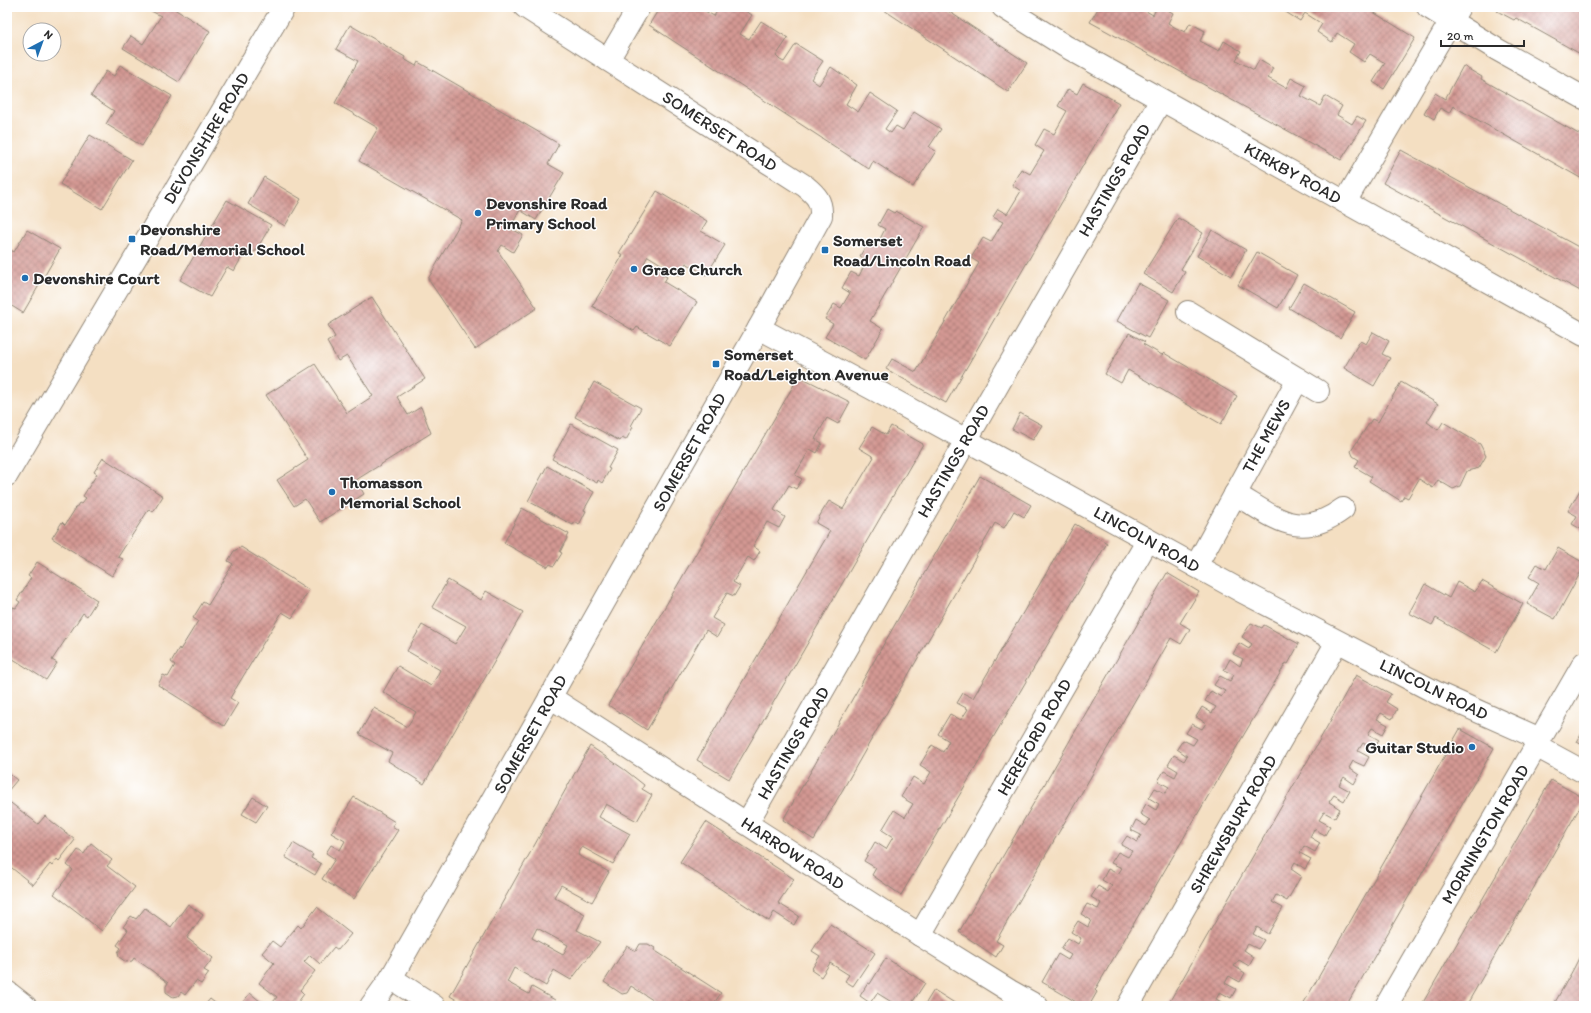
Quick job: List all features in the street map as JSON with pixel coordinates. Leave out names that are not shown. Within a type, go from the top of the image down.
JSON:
[{"type":"street","name":"DEVONSHIRE ROAD","points":[[7,476],[284,7]]},
{"type":"street","name":"SOMERSET ROAD","points":[[371,1006],[391,978],[821,216],[822,208],[819,199],[805,186],[525,7]]},
{"type":"street","points":[[608,60],[639,7]]},
{"type":"street","name":"KIRKBY ROAD","points":[[1003,7],[1065,46],[1160,100],[1584,335]]},
{"type":"street","points":[[1428,7],[1455,14],[1498,50],[1584,98]]},
{"type":"street","points":[[1345,202],[1455,14]]},
{"type":"street","name":"HASTINGS ROAD","points":[[747,823],[1160,100]]},
{"type":"street","name":"THE MEWS","points":[[1188,312],[1318,391]]},
{"type":"street","name":"LINCOLN ROAD","points":[[759,328],[1337,642],[1538,743],[1584,772]]},
{"type":"street","name":"THE MEWS","points":[[1196,566],[1298,379]]},
{"type":"street","name":"THE MEWS","points":[[1235,494],[1283,522],[1299,526],[1317,524],[1330,519],[1343,509]]},
{"type":"street","name":"HEREFORD ROAD","points":[[920,935],[1148,540]]},
{"type":"street","name":"SHREWSBURY ROAD","points":[[1128,1006],[1337,642]]},
{"type":"street","name":"MORNINGTON ROAD","points":[[1386,1006],[1584,663]]},
{"type":"street","name":"HARROW ROAD","points":[[550,697],[920,935],[1037,1006]]},
{"type":"street","points":[[391,978],[434,1006]]},
{"type":"street","points":[[7,992],[25,1006]]},
{"type":"building","points":[[149,7],[171,7],[210,31],[179,82],[123,48],[131,36],[143,44],[161,16],[147,9]]},
{"type":"building","points":[[660,7],[708,7],[705,11],[714,16],[720,7],[739,7],[752,15],[740,34],[749,39],[761,21],[788,38],[776,56],[780,60],[784,62],[796,44],[823,61],[811,79],[819,85],[831,67],[857,85],[846,104],[858,112],[870,93],[897,111],[885,129],[891,133],[896,126],[903,130],[914,112],[941,129],[929,147],[936,151],[913,187],[873,161],[869,169],[649,25]]},
{"type":"building","points":[[886,7],[942,7],[1027,63],[1008,92],[884,10]]},
{"type":"building","points":[[1099,7],[1139,7],[1153,15],[1157,7],[1162,7],[1173,13],[1168,23],[1176,28],[1185,32],[1190,23],[1205,31],[1200,41],[1219,51],[1224,41],[1241,51],[1236,60],[1254,70],[1259,60],[1273,68],[1268,78],[1286,88],[1291,78],[1306,86],[1301,96],[1320,106],[1325,96],[1342,106],[1337,115],[1352,124],[1357,116],[1366,121],[1341,160],[1090,22]]},
{"type":"building","points":[[1287,7],[1365,7],[1415,38],[1384,89],[1373,82],[1385,63],[1370,54],[1364,62],[1349,52],[1354,44],[1337,33],[1332,42],[1317,32],[1322,24],[1305,13],[1300,21],[1284,11]]},
{"type":"building","points":[[1499,7],[1577,7],[1584,11],[1584,56],[1516,18],[1514,20],[1497,11]]},
{"type":"building","points":[[350,25],[405,57],[404,59],[416,66],[418,62],[559,144],[548,164],[564,173],[536,220],[520,210],[510,228],[523,235],[513,252],[502,245],[498,251],[537,308],[475,349],[428,279],[462,220],[359,161],[378,128],[335,103],[358,61],[336,49]]},
{"type":"building","points":[[120,65],[172,96],[142,146],[106,124],[114,111],[91,96],[106,71],[114,76]]},
{"type":"building","points":[[1463,66],[1482,77],[1481,79],[1584,137],[1584,180],[1453,106],[1449,113],[1440,108],[1434,119],[1424,113],[1435,93],[1445,99]]},
{"type":"building","points":[[1083,83],[1119,103],[946,403],[886,369],[892,359],[916,372],[979,263],[971,258],[983,238],[991,242],[1003,222],[993,217],[998,209],[1007,214],[1021,191],[1012,185],[1021,169],[1030,174],[1044,151],[1035,145],[1044,129],[1054,134],[1067,111],[1058,106],[1068,89],[1077,94]]},
{"type":"building","points":[[90,135],[132,160],[102,209],[60,184]]},
{"type":"building","points":[[1401,150],[1584,250],[1584,293],[1383,183]]},
{"type":"building","points":[[264,177],[301,199],[285,226],[248,204]]},
{"type":"building","name":"Grace Church","points":[[657,191],[707,221],[701,231],[725,245],[706,275],[686,263],[679,275],[648,256],[644,263],[667,277],[664,282],[697,302],[670,346],[637,327],[634,331],[592,306],[623,255],[619,253]]},
{"type":"building","points":[[227,200],[271,225],[255,252],[247,248],[234,271],[227,267],[210,297],[180,280]]},
{"type":"building","points":[[887,209],[894,213],[896,211],[924,227],[870,321],[883,329],[865,360],[825,337],[833,324],[825,319],[834,304],[841,308],[850,293],[842,288],[851,272],[859,276],[867,260],[860,256],[869,240],[876,245],[878,243],[885,229],[878,225]]},
{"type":"building","points":[[1178,218],[1203,233],[1181,269],[1185,272],[1173,292],[1143,274]]},
{"type":"building","name":"Devonshire Court","points":[[27,230],[60,249],[23,313],[7,303],[7,248],[14,252]]},
{"type":"building","points":[[1212,230],[1246,250],[1231,276],[1197,256]]},
{"type":"building","points":[[1257,252],[1297,275],[1278,308],[1238,285]]},
{"type":"building","points":[[1138,283],[1169,300],[1148,338],[1117,321]]},
{"type":"building","points":[[1304,283],[1355,312],[1340,338],[1289,308]]},
{"type":"building","points":[[372,297],[425,379],[397,397],[408,415],[421,407],[431,433],[356,480],[364,494],[320,522],[305,499],[294,506],[277,480],[308,460],[266,395],[315,364],[347,413],[373,396],[347,356],[338,361],[327,342],[335,337],[328,325]]},
{"type":"building","points":[[1373,332],[1389,341],[1382,354],[1390,358],[1374,386],[1344,368],[1360,341],[1366,344]]},
{"type":"building","points":[[1129,333],[1145,342],[1143,344],[1162,355],[1164,353],[1237,396],[1221,424],[1128,370],[1121,383],[1105,374]]},
{"type":"building","points":[[799,376],[850,402],[838,424],[827,418],[815,439],[822,443],[817,453],[810,449],[795,475],[802,479],[796,489],[789,485],[774,510],[785,517],[779,528],[767,522],[753,546],[760,551],[754,561],[748,557],[733,582],[740,586],[734,596],[727,593],[712,618],[724,625],[717,637],[706,630],[647,730],[608,705]]},
{"type":"building","points":[[594,382],[641,408],[631,426],[633,427],[626,440],[622,438],[620,441],[575,417]]},
{"type":"building","points":[[1401,382],[1438,404],[1427,422],[1438,430],[1443,422],[1480,444],[1486,456],[1479,468],[1467,471],[1460,486],[1453,489],[1438,480],[1433,488],[1419,479],[1408,498],[1404,496],[1401,501],[1369,481],[1372,477],[1355,467],[1359,460],[1353,456],[1351,451],[1372,419],[1378,422]]},
{"type":"building","points":[[1020,413],[1042,425],[1033,440],[1012,429]]},
{"type":"building","points":[[571,424],[618,450],[602,483],[598,480],[597,483],[552,459]]},
{"type":"building","points":[[891,426],[923,444],[729,779],[697,760],[830,531],[816,523],[822,512],[829,501],[843,509],[874,457],[859,448],[872,427],[886,435]]},
{"type":"building","points":[[103,458],[163,496],[153,512],[149,509],[118,557],[123,559],[112,576],[52,538],[62,522],[65,525],[79,503],[81,504],[86,498],[83,496],[97,474],[94,472]]},
{"type":"building","points":[[547,466],[594,492],[584,510],[586,511],[579,525],[575,522],[573,525],[528,501]]},
{"type":"building","points":[[980,476],[1031,505],[1024,517],[1014,511],[1004,528],[995,523],[814,840],[783,820]]},
{"type":"building","points":[[1584,483],[1584,531],[1572,524],[1577,516],[1568,511]]},
{"type":"building","points":[[522,508],[569,534],[560,552],[562,553],[554,566],[550,564],[548,567],[504,543]]},
{"type":"building","points":[[1075,524],[1107,543],[901,895],[872,875],[876,868],[864,861],[875,842],[886,849],[893,837],[882,830],[894,810],[905,817],[913,804],[901,797],[913,777],[924,784],[931,772],[920,765],[932,745],[943,752],[949,741],[938,734],[950,714],[961,720],[968,709],[957,703],[963,693],[973,698]]},
{"type":"building","points":[[241,547],[309,590],[292,618],[282,612],[230,698],[238,703],[224,726],[158,685],[163,675],[168,677],[175,665],[171,662],[198,621],[193,618],[203,602],[208,605],[233,564],[228,561],[234,551]]},
{"type":"building","points":[[1558,548],[1584,563],[1584,566],[1555,619],[1527,604],[1539,583],[1529,577],[1537,564],[1546,569]]},
{"type":"building","points":[[37,562],[97,600],[87,616],[83,613],[52,660],[57,663],[46,680],[7,655],[7,617],[13,607],[16,608],[20,602],[17,600],[31,578],[28,576]]},
{"type":"building","points":[[1167,573],[1199,592],[1180,623],[1190,629],[1181,644],[1171,638],[996,941],[1003,945],[996,957],[959,932]]},
{"type":"building","points":[[448,580],[481,600],[486,591],[523,612],[424,784],[388,761],[392,753],[359,734],[374,708],[407,727],[412,719],[416,712],[383,692],[398,666],[431,686],[436,678],[440,670],[407,651],[422,625],[455,644],[466,626],[432,607]]},
{"type":"building","points":[[1482,581],[1523,604],[1496,652],[1436,618],[1432,625],[1409,613],[1425,584],[1449,598],[1457,582],[1475,592]]},
{"type":"building","points":[[1251,623],[1262,628],[1264,625],[1299,644],[1288,664],[1286,663],[1095,990],[1097,992],[1089,1006],[1083,1006],[1042,982],[1058,954],[1068,960],[1071,955],[1061,949],[1068,938],[1078,944],[1081,938],[1071,932],[1078,921],[1088,927],[1091,920],[1081,914],[1087,904],[1098,909],[1101,903],[1091,897],[1098,886],[1108,892],[1112,886],[1102,880],[1108,869],[1118,874],[1122,868],[1111,863],[1118,852],[1128,857],[1132,851],[1121,845],[1127,836],[1137,842],[1141,835],[1131,830],[1136,820],[1146,826],[1150,820],[1140,814],[1146,804],[1156,810],[1159,804],[1149,798],[1155,788],[1165,793],[1169,787],[1158,781],[1164,771],[1175,777],[1178,771],[1168,765],[1174,755],[1184,761],[1187,756],[1177,749],[1183,740],[1193,745],[1197,739],[1186,733],[1192,724],[1202,729],[1206,723],[1196,717],[1202,707],[1212,713],[1216,707],[1205,701],[1211,691],[1221,697],[1225,691],[1214,685],[1220,676],[1230,681],[1234,675],[1224,670],[1230,659],[1240,666],[1243,659],[1233,654],[1239,643],[1249,649],[1252,644],[1242,637]]},
{"type":"building","points":[[1356,675],[1391,694],[1386,702],[1397,709],[1392,719],[1381,713],[1377,719],[1388,725],[1383,734],[1372,728],[1368,734],[1379,740],[1374,749],[1363,743],[1358,751],[1369,757],[1364,766],[1353,761],[1349,768],[1359,775],[1354,784],[1344,777],[1339,785],[1350,791],[1344,801],[1334,795],[1329,802],[1340,809],[1335,818],[1324,812],[1319,820],[1330,826],[1325,835],[1314,829],[1310,837],[1320,843],[1315,852],[1304,846],[1300,853],[1311,859],[1305,869],[1295,862],[1291,869],[1301,876],[1287,901],[1276,895],[1272,902],[1283,908],[1268,934],[1257,927],[1253,934],[1264,940],[1258,949],[1248,944],[1244,950],[1254,957],[1249,966],[1239,960],[1234,966],[1245,973],[1240,982],[1229,976],[1225,983],[1236,989],[1231,998],[1220,992],[1216,999],[1227,1005],[1167,1006],[1319,741]]},
{"type":"building","points":[[1460,729],[1494,748],[1346,1006],[1302,1006]]},
{"type":"building","points":[[1584,729],[1584,746],[1577,742]]},
{"type":"building","points":[[590,746],[644,785],[642,789],[652,795],[637,821],[606,804],[599,817],[630,834],[613,864],[582,847],[578,855],[609,872],[592,902],[561,885],[554,897],[585,914],[577,930],[600,942],[571,980],[554,970],[546,986],[514,968],[507,982],[529,994],[532,987],[555,1000],[552,1006],[467,1006],[450,996]],"holes":[[[537,928],[568,945],[563,955],[532,938]]]},
{"type":"building","points":[[7,772],[17,780],[7,792]]},
{"type":"building","points":[[1551,780],[1584,798],[1584,800],[1466,1006],[1421,1006]]},
{"type":"building","points":[[253,797],[267,806],[256,822],[242,814]]},
{"type":"building","points":[[354,797],[395,822],[392,826],[398,830],[354,899],[322,879],[335,859],[326,853],[331,845],[340,850],[345,841],[331,833]]},
{"type":"building","points":[[7,800],[38,824],[45,816],[75,840],[59,861],[57,859],[52,866],[50,864],[33,885],[7,864]]},
{"type":"building","points":[[706,822],[794,879],[778,903],[799,916],[794,925],[774,912],[769,921],[680,862]]},
{"type":"building","points":[[91,843],[112,860],[107,866],[135,887],[102,931],[54,894],[73,870],[67,865],[78,850],[84,854]]},
{"type":"building","points":[[293,843],[313,855],[311,858],[321,864],[315,875],[285,857]]},
{"type":"building","points":[[188,904],[203,915],[187,938],[213,958],[204,970],[209,973],[201,984],[196,981],[185,995],[181,992],[178,996],[173,997],[166,992],[166,986],[168,983],[151,970],[134,958],[132,961],[126,962],[119,957],[118,952],[121,948],[117,945],[128,930],[123,927],[131,916],[136,919],[145,908],[171,927]]},
{"type":"building","points":[[317,907],[351,934],[338,950],[334,947],[320,964],[310,955],[304,962],[315,971],[300,990],[304,994],[295,1006],[270,1006],[277,997],[259,983],[274,963],[262,953],[272,941],[280,947],[298,925],[301,928]]},
{"type":"building","points":[[830,924],[875,953],[853,986],[845,981],[849,975],[830,963],[821,977],[811,970],[820,956],[812,951]]},
{"type":"building","points":[[640,944],[648,944],[655,948],[654,950],[721,993],[712,1006],[662,1006],[631,986],[627,993],[622,994],[604,982],[627,946],[636,951]]},
{"type":"building","points":[[1584,948],[1584,1006],[1553,1006],[1574,968]]},
{"type":"building","points":[[886,958],[925,983],[910,1006],[898,1006],[877,993],[870,1003],[860,996],[868,983],[870,984]]},
{"type":"building","points":[[934,990],[953,1002],[959,1006],[924,1006]]},
{"type":"building","points":[[250,993],[266,1006],[240,1006]]},
{"type":"building","points":[[210,999],[219,1006],[204,1006]]},
{"type":"place","name":"Devonshire Road Primary School","points":[[478,213]]},
{"type":"place","name":"Devonshire Road/Memorial School","points":[[132,239]]},
{"type":"place","name":"Somerset Road/Lincoln Road","points":[[825,250]]},
{"type":"place","name":"Grace Church","points":[[634,269]]},
{"type":"place","name":"Devonshire Court","points":[[25,278]]},
{"type":"place","name":"Somerset Road/Leighton Avenue","points":[[716,364]]},
{"type":"place","name":"Thomasson Memorial School","points":[[332,492]]},
{"type":"place","name":"Guitar Studio","points":[[1472,747]]}]
